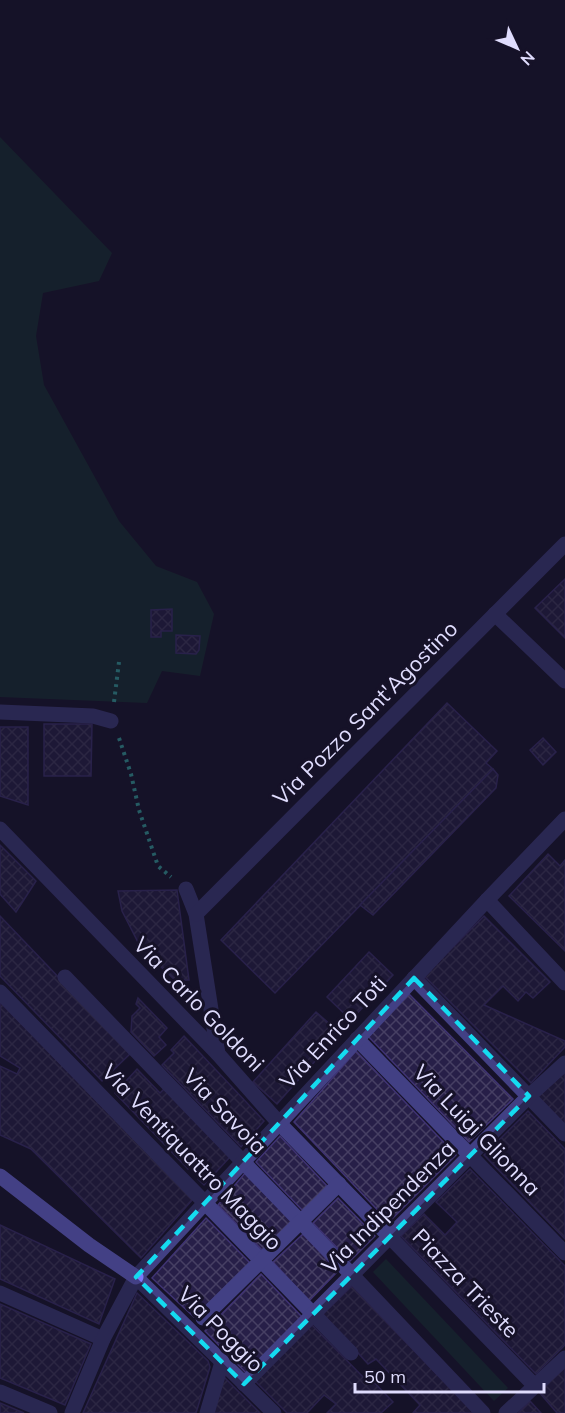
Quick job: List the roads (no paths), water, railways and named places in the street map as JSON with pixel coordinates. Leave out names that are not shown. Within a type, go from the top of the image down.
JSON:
[{"type":"street","name":"Via Pozzo Sant'Agostino","points":[[196,914],[565,544]]},
{"type":"street","points":[[495,614],[565,681]]},
{"type":"street","points":[[0,712],[93,716],[111,721]]},
{"type":"street","name":"Via Enrico Toti","points":[[72,1413],[103,1339],[136,1277],[565,819]]},
{"type":"street","name":"Via Carlo Goldoni","points":[[0,829],[218,1054],[279,1123],[390,1236]]},
{"type":"street","points":[[186,889],[196,914],[218,1054]]},
{"type":"street","points":[[487,900],[565,983]]},
{"type":"street","name":"Via Savoia","points":[[65,977],[352,1275]]},
{"type":"street","points":[[414,978],[565,1134]]},
{"type":"street","name":"Via Ventiquattro Maggio","points":[[0,993],[351,1353]]},
{"type":"street","name":"Via Luigi Glionna","points":[[357,1039],[565,1253]]},
{"type":"street","name":"Via Indipendenza","points":[[244,1384],[529,1096],[565,1063]]},
{"type":"street","points":[[0,1176],[89,1245],[136,1277]]},
{"type":"street","points":[[203,1318],[339,1184]]},
{"type":"street","name":"Piazza Trieste","points":[[390,1236],[535,1386]]},
{"type":"street","points":[[352,1275],[483,1413]]},
{"type":"street","name":"Via Poggio","points":[[136,1277],[274,1413]]},
{"type":"street","points":[[0,1293],[103,1339]]},
{"type":"street","points":[[506,1413],[565,1358]]},
{"type":"street","points":[[207,1413],[222,1362]]},
{"type":"street","points":[[0,1392],[50,1413]]}]
